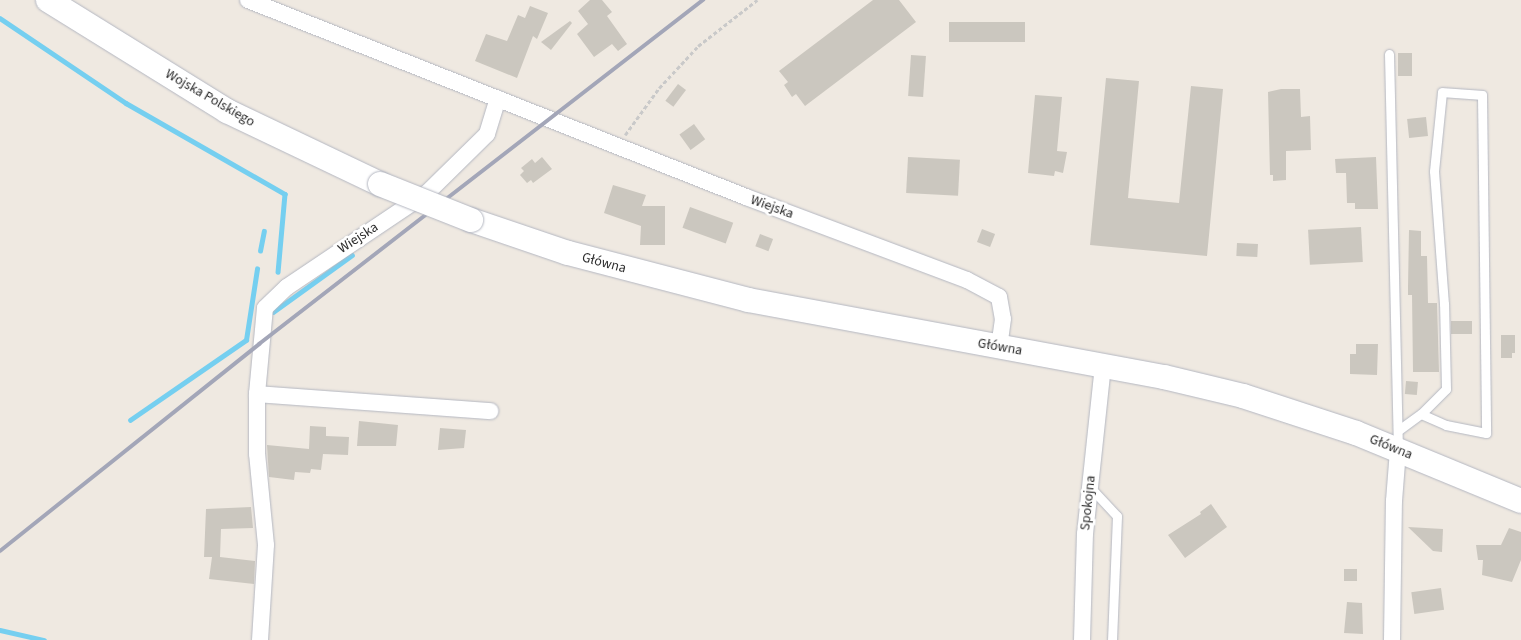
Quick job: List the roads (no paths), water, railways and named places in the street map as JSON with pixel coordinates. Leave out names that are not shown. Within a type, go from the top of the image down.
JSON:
[{"type":"main road","name":"Wojska Polskiego","points":[[48,0],[227,111],[380,184],[470,220]]},
{"type":"main road","name":"Główna","points":[[470,220],[568,253],[680,284],[814,313],[1103,366],[1243,396],[1399,439],[1521,501]]},
{"type":"street","name":"Wiejska","points":[[248,0],[983,288],[999,297],[1003,319],[999,347]]},
{"type":"street","name":"Wiejska","points":[[260,640],[266,546],[257,454],[257,394],[262,317],[271,301],[427,193],[488,134],[498,99]]},
{"type":"street","name":"Spokojna","points":[[1082,640],[1089,486],[1103,366]]},
{"type":"street","points":[[257,394],[490,411]]},
{"type":"street","points":[[1392,640],[1394,502],[1399,439]]},
{"type":"lane","points":[[1389,54],[1399,439]]},
{"type":"lane","points":[[1399,439],[1421,414],[1446,389],[1444,304],[1434,171],[1442,92],[1482,96],[1486,433],[1446,425],[1421,414]]},
{"type":"lane","points":[[1089,486],[1117,516],[1112,640]]},
{"type":"waterway","points":[[0,18],[126,103],[285,194],[278,272]]},
{"type":"waterway","points":[[260,251],[264,231]]},
{"type":"waterway","points":[[273,312],[352,255]]},
{"type":"waterway","points":[[130,420],[246,340],[257,269]]},
{"type":"waterway","points":[[0,630],[44,640]]},
{"type":"railway","points":[[0,551],[259,344],[703,0]]}]
